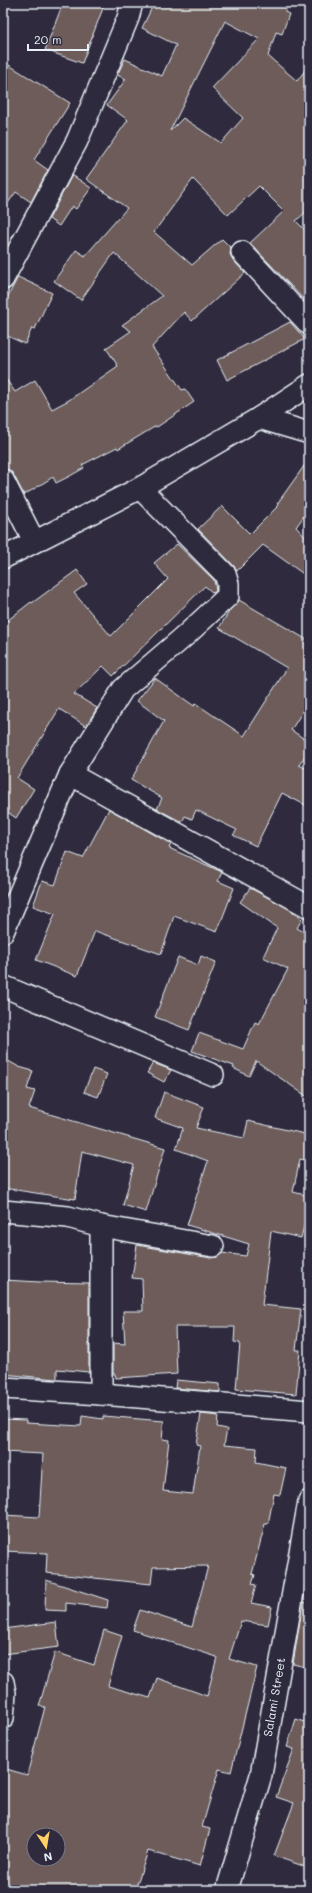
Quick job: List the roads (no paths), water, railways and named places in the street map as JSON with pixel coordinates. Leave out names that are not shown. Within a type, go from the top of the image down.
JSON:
[{"type":"street","points":[[3,279],[77,141],[128,18],[132,3]]},
{"type":"street","points":[[242,252],[309,324]]},
{"type":"street","points":[[3,558],[140,488],[259,418],[309,385]]},
{"type":"street","points":[[259,418],[309,433]]},
{"type":"street","points":[[3,480],[34,541]]},
{"type":"street","points":[[3,932],[70,774],[123,689],[186,635],[228,596],[228,584],[225,574],[140,488]]},
{"type":"street","points":[[70,774],[309,907]]},
{"type":"street","points":[[3,986],[213,1075]]},
{"type":"street","points":[[3,1211],[68,1217],[101,1226],[213,1246]]},
{"type":"street","points":[[101,1226],[101,1394]]},
{"type":"street","points":[[3,1388],[101,1394],[309,1411]]},
{"type":"street","name":"Salami Street","points":[[227,1890],[261,1775],[309,1501]]},
{"type":"street","points":[[3,1682],[5,1693],[3,1718]]}]
